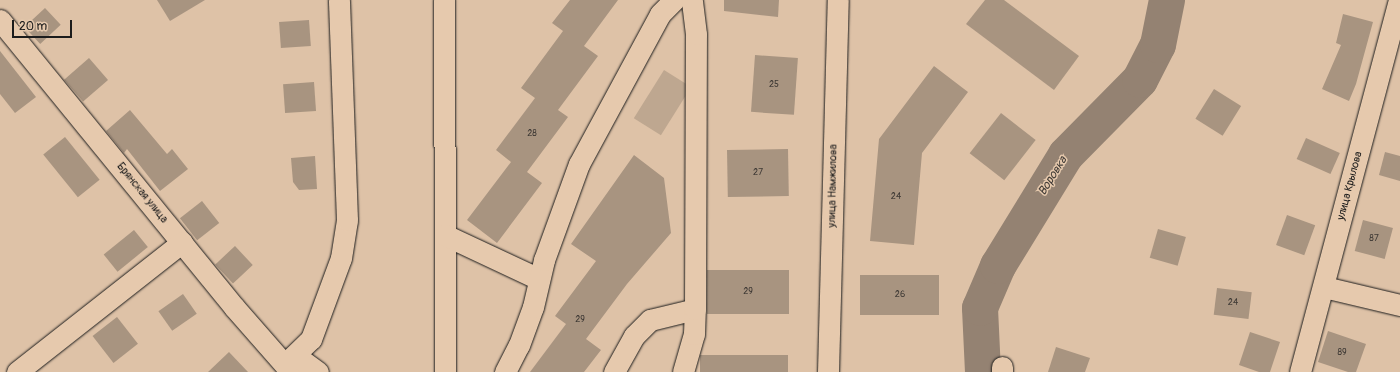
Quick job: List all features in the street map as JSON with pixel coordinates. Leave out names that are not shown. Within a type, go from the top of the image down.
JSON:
[{"type":"street","points":[[291,364],[311,339],[322,316],[341,258],[347,220],[338,0]]},
{"type":"street","points":[[444,0],[445,372]]},
{"type":"street","points":[[506,372],[519,345],[579,164],[660,14],[674,0]]},
{"type":"street","points":[[683,372],[694,334],[695,309],[696,34],[692,0]]},
{"type":"street","name":"улица Намжилова","points":[[828,372],[838,0]]},
{"type":"street","name":"улица Крылова","points":[[1300,372],[1324,287],[1399,0]]},
{"type":"street","name":"Брянская улица","points":[[0,20],[234,307],[291,364],[318,372]]},
{"type":"street","points":[[445,235],[540,279]]},
{"type":"street","points":[[17,372],[182,242]]},
{"type":"street","points":[[1324,287],[1400,305]]},
{"type":"street","points":[[614,372],[634,336],[650,320],[695,309]]},
{"type":"shaded area","points":[[664,70],[691,87],[661,135],[634,118]]},
{"type":"building","points":[[157,0],[205,0],[170,21]]},
{"type":"building","points":[[570,0],[618,0],[584,46],[598,56],[558,110],[568,117],[527,172],[542,183],[497,243],[467,220],[511,162],[496,150],[535,98],[521,88],[563,31],[552,23]]},
{"type":"building","points":[[724,0],[779,0],[778,17],[724,11]]},
{"type":"building","points":[[985,0],[1004,0],[1079,56],[1054,90],[966,24]]},
{"type":"building","points":[[45,8],[61,25],[40,44],[25,27]]},
{"type":"building","points":[[1343,14],[1373,22],[1356,84],[1349,101],[1322,89],[1341,45],[1336,43]]},
{"type":"building","points":[[309,20],[311,46],[281,48],[279,22]]},
{"type":"building","points":[[0,51],[36,97],[15,113],[0,94]]},
{"type":"building","points":[[755,55],[798,58],[794,115],[751,112]]},
{"type":"building","points":[[89,58],[108,80],[83,102],[64,80]]},
{"type":"building","points":[[934,66],[968,92],[922,153],[914,245],[870,241],[879,139]]},
{"type":"building","points":[[314,82],[316,111],[285,113],[283,84]]},
{"type":"building","points":[[1214,89],[1241,106],[1223,136],[1195,119]]},
{"type":"building","points":[[130,110],[167,154],[172,149],[188,169],[160,191],[127,149],[124,153],[106,131]]},
{"type":"building","points":[[1001,113],[1036,140],[1004,180],[970,153]]},
{"type":"building","points":[[65,137],[100,180],[78,197],[43,155]]},
{"type":"building","points":[[1306,138],[1340,153],[1330,174],[1297,159]]},
{"type":"building","points":[[788,149],[789,196],[728,197],[727,150]]},
{"type":"building","points":[[1385,152],[1400,156],[1400,181],[1379,175]]},
{"type":"building","points":[[634,155],[664,178],[671,233],[627,284],[586,339],[601,350],[584,372],[530,372],[566,324],[555,316],[596,261],[571,244]]},
{"type":"building","points":[[315,156],[317,189],[299,190],[293,182],[291,158]]},
{"type":"building","points":[[202,201],[219,223],[197,240],[180,218]]},
{"type":"building","points":[[1287,215],[1315,225],[1304,255],[1276,245]]},
{"type":"building","points":[[1363,220],[1393,228],[1385,259],[1355,251]]},
{"type":"building","points":[[1158,229],[1186,237],[1178,266],[1150,258]]},
{"type":"building","points":[[134,230],[148,247],[118,272],[104,255]]},
{"type":"building","points":[[235,246],[253,265],[233,283],[215,264]]},
{"type":"building","points":[[707,270],[789,270],[789,314],[707,314]]},
{"type":"building","points":[[860,275],[939,275],[939,315],[860,315]]},
{"type":"building","points":[[1217,288],[1252,292],[1248,319],[1214,315]]},
{"type":"building","points":[[183,294],[197,314],[172,331],[158,311]]},
{"type":"building","points":[[117,317],[138,344],[114,363],[93,336]]},
{"type":"building","points":[[1328,331],[1366,344],[1356,372],[1348,372],[1318,362]]},
{"type":"building","points":[[1250,332],[1280,342],[1270,372],[1259,372],[1239,365]]},
{"type":"building","points":[[1056,347],[1090,358],[1085,372],[1048,372]]},
{"type":"building","points":[[229,352],[248,372],[208,372]]},
{"type":"building","points":[[700,355],[788,355],[788,372],[700,372]]},
{"type":"waterway","name":"Воровка","points":[[983,372],[980,308],[998,266],[1066,155],[1140,80],[1158,45],[1167,0]]}]
